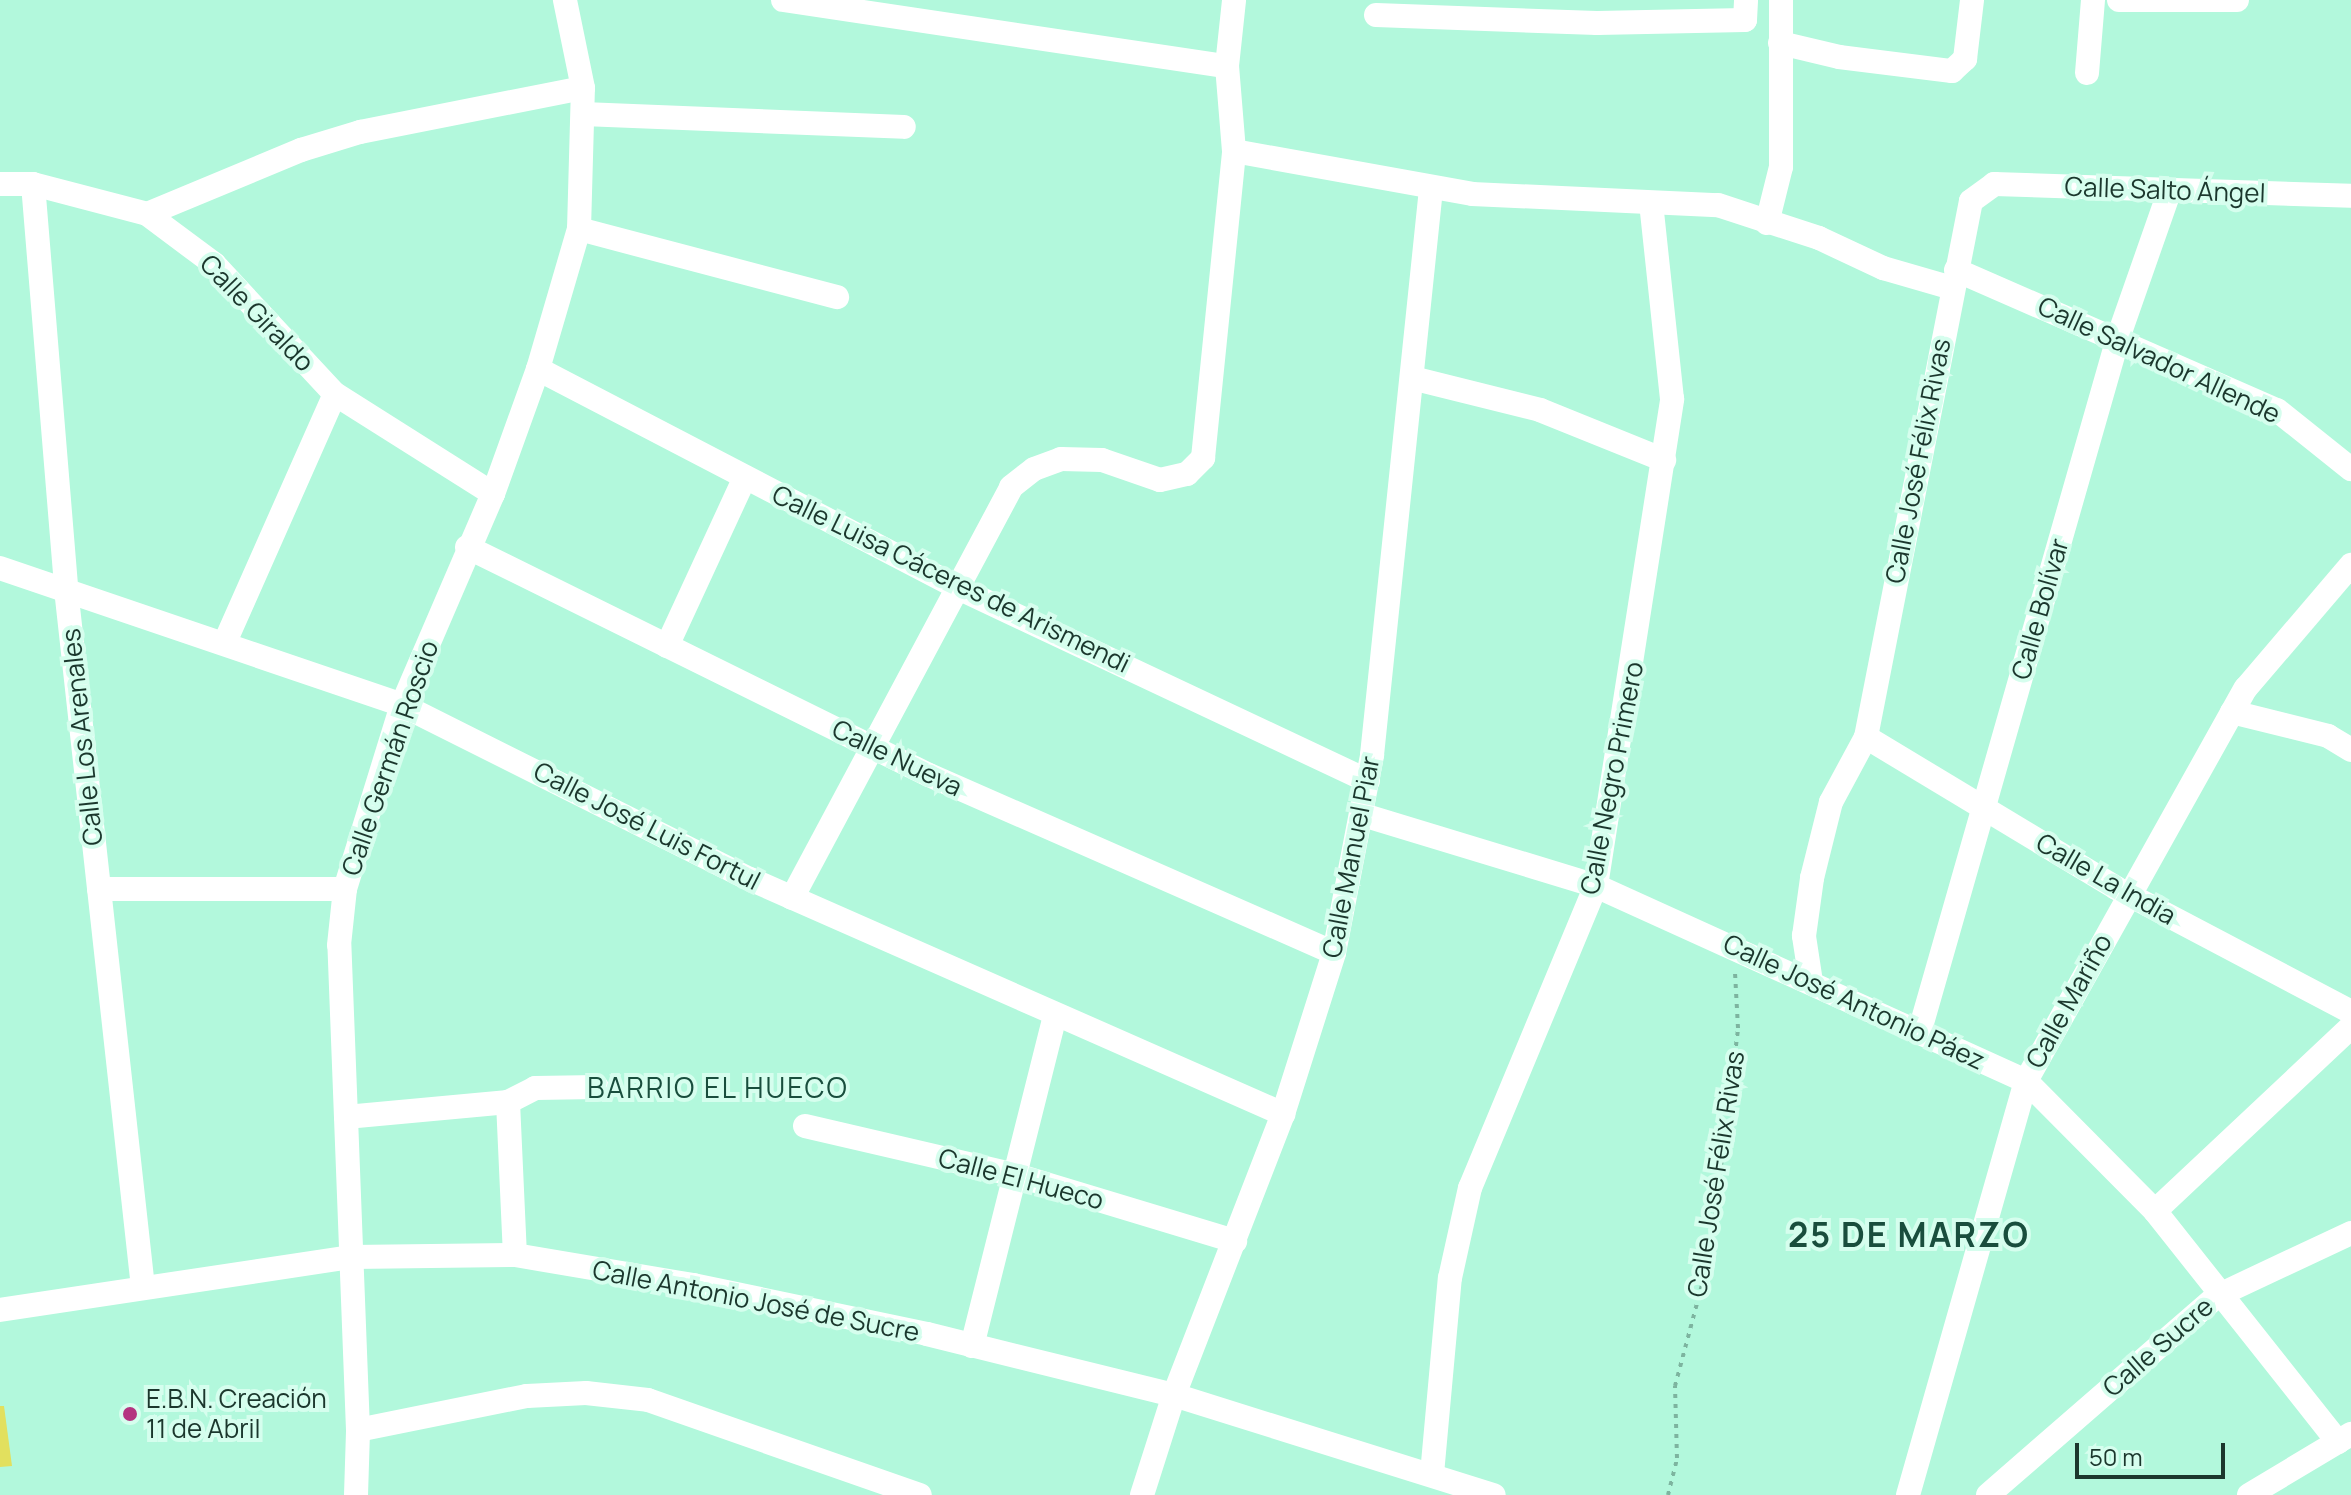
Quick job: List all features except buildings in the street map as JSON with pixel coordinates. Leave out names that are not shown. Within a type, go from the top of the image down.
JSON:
[{"type":"street","name":"Calle Germán Roscio","points":[[356,1495],[358,1430],[339,945],[345,889],[402,705],[467,547],[493,494],[538,369],[579,229],[583,88],[565,0]]},
{"type":"street","points":[[783,0],[1227,66]]},
{"type":"street","points":[[792,898],[1011,487],[1034,469],[1061,459],[1088,458],[1160,480],[1187,474],[1207,448],[1234,151],[1227,66],[1234,0]]},
{"type":"street","points":[[1376,15],[1597,12],[1745,20],[1746,0]]},
{"type":"street","points":[[1767,223],[1781,167],[1781,0]]},
{"type":"street","points":[[1780,43],[1839,57],[1952,71],[1965,59],[1972,0]]},
{"type":"street","points":[[2087,73],[2093,0]]},
{"type":"street","points":[[2119,0],[2237,0]]},
{"type":"street","points":[[147,214],[301,150],[360,132],[428,115],[583,88]]},
{"type":"street","points":[[583,114],[904,127]]},
{"type":"street","name":"Calle Salvador Allende","points":[[1234,151],[1431,189],[1651,204],[1718,205],[1819,238],[1883,268],[1954,279],[2118,338],[2277,410],[2351,469]]},
{"type":"street","name":"Calle Giraldo","points":[[0,184],[33,184],[147,214],[214,264],[335,394],[493,494]]},
{"type":"street","name":"Calle Los Arenales","points":[[33,184],[66,589],[143,1288]]},
{"type":"street","name":"Calle Salto Ángel","points":[[1980,189],[1994,184],[2351,196]]},
{"type":"street","name":"Calle Manuel Piar","points":[[1142,1495],[1174,1395],[1283,1114],[1334,953],[1368,781],[1431,189]]},
{"type":"street","name":"Calle José Félix Rivas","points":[[1811,982],[1804,936],[1812,878],[1831,802],[1866,737],[1954,279],[1971,201],[1980,189]]},
{"type":"street","name":"Calle Bolívar","points":[[1920,1030],[2118,338],[2169,192]]},
{"type":"street","name":"Calle Negro Primero","points":[[1432,1474],[1450,1278],[1470,1188],[1596,886],[1672,399],[1651,204]]},
{"type":"street","points":[[579,229],[837,297]]},
{"type":"street","name":"Calle Luisa Cáceres de Arismendi","points":[[538,369],[958,588],[1368,781]]},
{"type":"street","points":[[1412,378],[1540,410],[1664,460]]},
{"type":"street","points":[[225,642],[335,394]]},
{"type":"street","points":[[667,646],[745,477]]},
{"type":"street","name":"Calle Nueva","points":[[467,547],[872,747],[1334,953]]},
{"type":"street","name":"Calle Mariño","points":[[1908,1495],[2026,1081],[2246,688],[2351,565]]},
{"type":"street","name":"Calle José Luis Fortul","points":[[0,568],[225,642],[402,705],[792,898],[1283,1114]]},
{"type":"street","points":[[2232,712],[2328,736],[2351,750]]},
{"type":"street","name":"Calle La India","points":[[1866,737],[2128,894],[2351,1012]]},
{"type":"street","points":[[1363,815],[1596,886]]},
{"type":"street","name":"Calle José Antonio Páez","points":[[1596,886],[1920,1030],[2026,1081],[2155,1211],[2217,1296],[2345,1438]]},
{"type":"street","points":[[99,889],[345,889]]},
{"type":"street","points":[[972,1346],[1055,1015]]},
{"type":"street","points":[[2155,1211],[2351,1027]]},
{"type":"street","points":[[346,1117],[508,1102],[535,1088],[597,1087]]},
{"type":"street","points":[[508,1102],[515,1255]]},
{"type":"street","name":"Calle El Hueco","points":[[805,1126],[1016,1175],[1235,1241]]},
{"type":"street","name":"Calle Sucre","points":[[1988,1495],[2217,1296],[2351,1233]]},
{"type":"street","name":"Calle Antonio José de Sucre","points":[[0,1310],[352,1257],[515,1255],[693,1285],[972,1346],[1174,1395],[1494,1495]]},
{"type":"street","points":[[358,1430],[527,1396],[617,1396],[648,1400],[920,1495]]},
{"type":"street","points":[[2249,1495],[2345,1438]]},
{"type":"path","name":"Calle José Félix Rivas","points":[[1668,1495],[1677,1458],[1675,1386],[1710,1254],[1738,1028],[1734,946]]},
{"type":"shaded area","points":[[0,1406],[4,1406],[12,1466],[0,1467]]},
{"type":"place","name":"E.B.N. Creación 11 de Abril","points":[[130,1414]]},
{"type":"district","name":"BARRIO EL HUECO","points":[[718,1087]]},
{"type":"district","name":"25 DE MARZO","points":[[1909,1235]]}]
